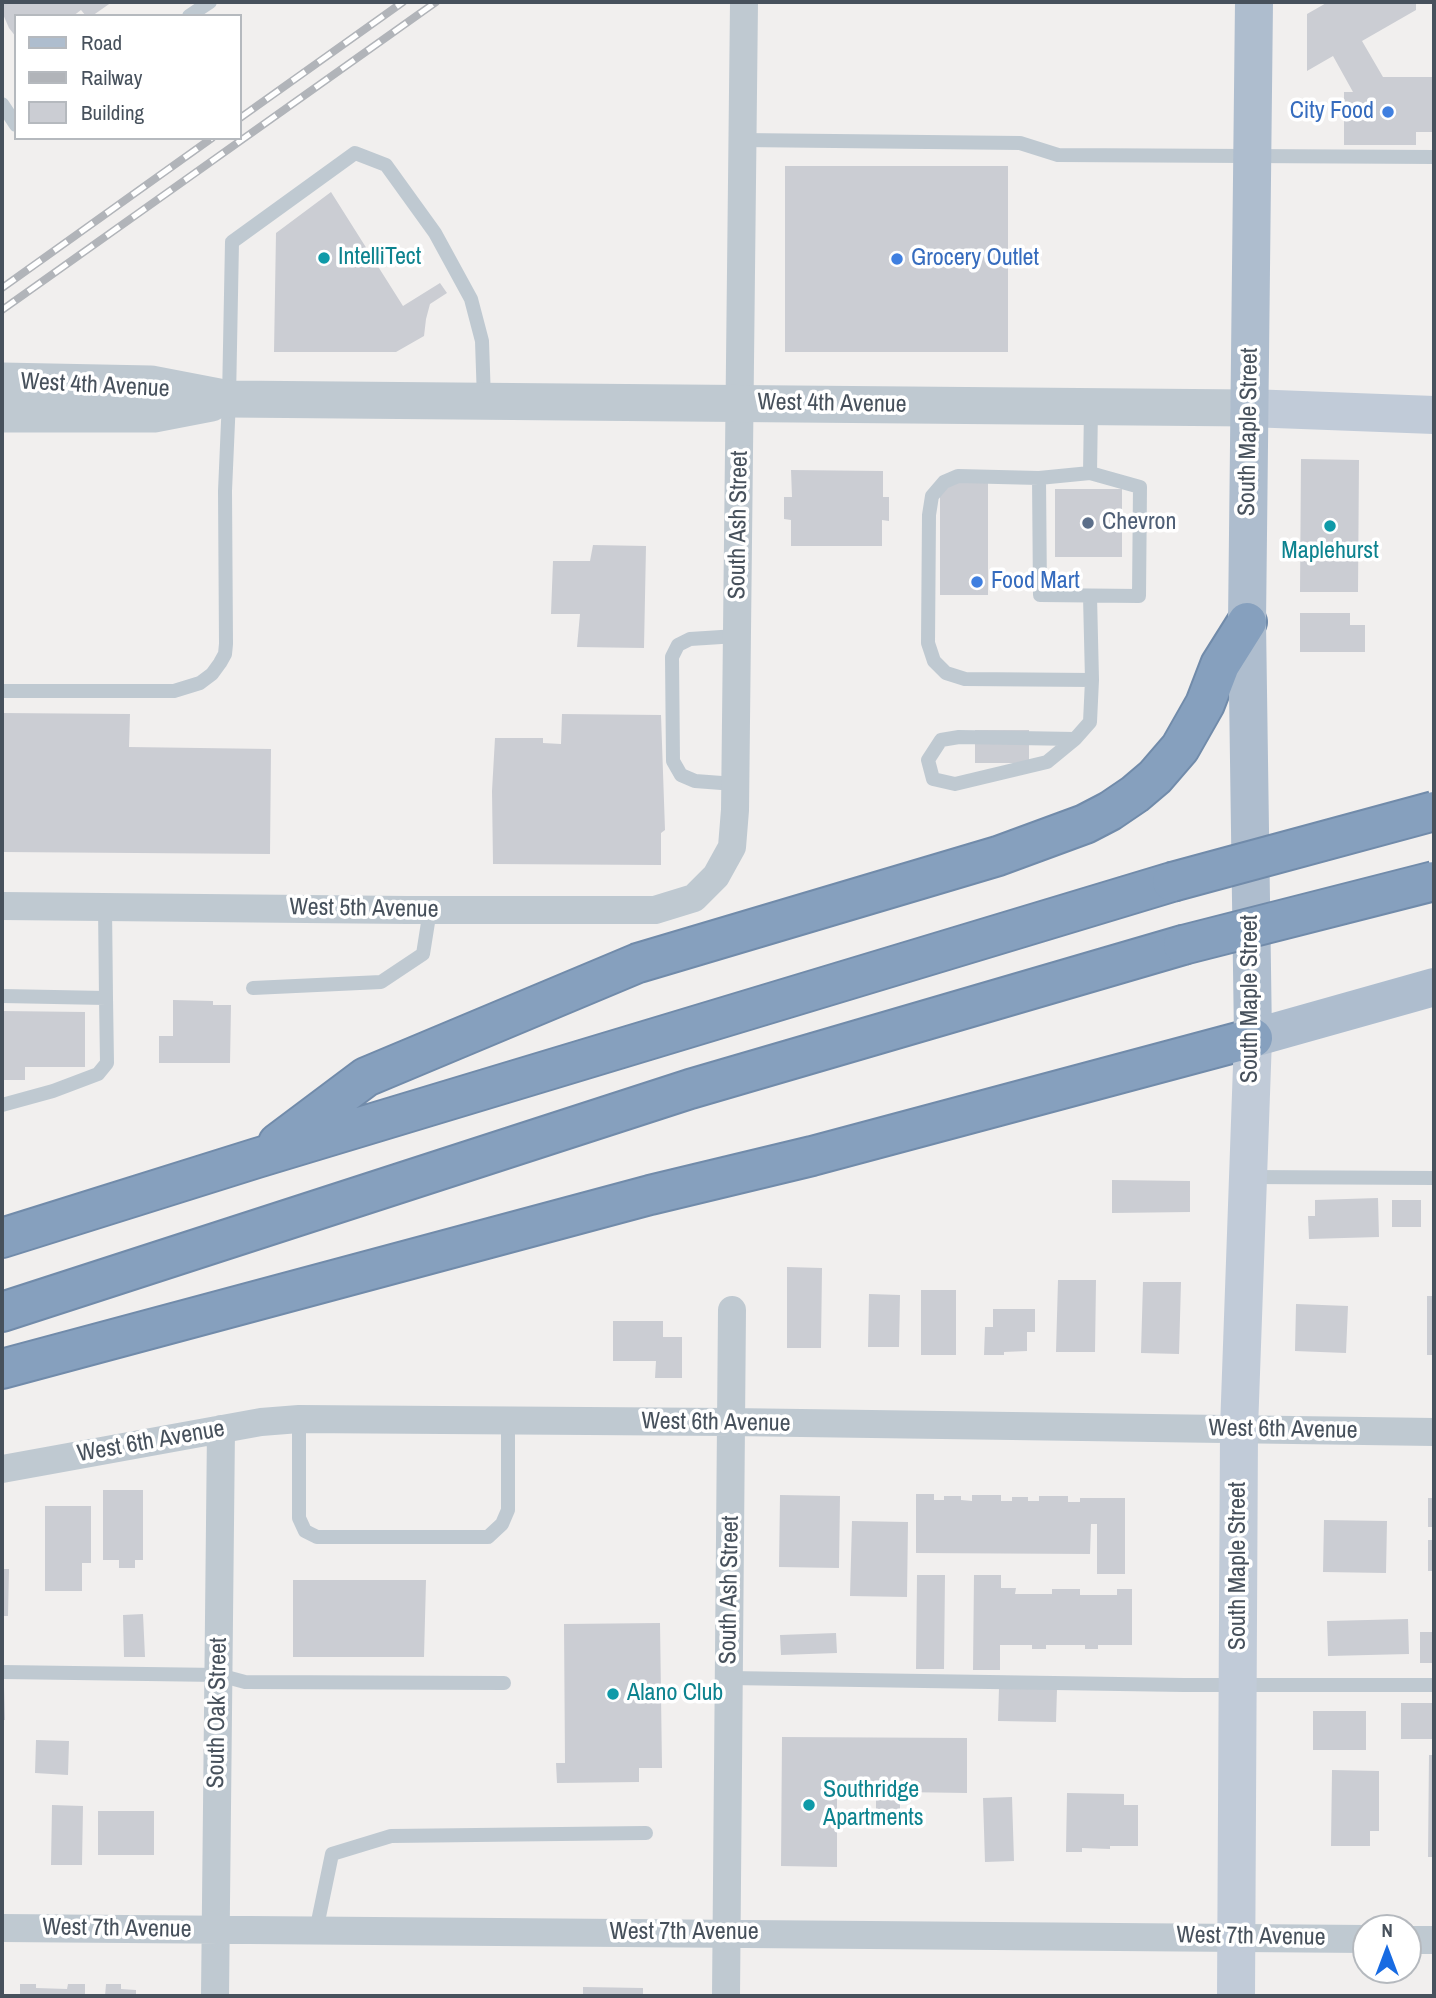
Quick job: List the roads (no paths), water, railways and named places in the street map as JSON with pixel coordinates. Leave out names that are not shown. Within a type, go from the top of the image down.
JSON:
[{"type":"highway","points":[[257,1158],[366,1077],[638,963],[998,856],[1073,830],[1110,811],[1155,777],[1180,748],[1205,704],[1220,666],[1247,622]]},
{"type":"highway","points":[[2,1238],[257,1158],[1172,882],[1434,811]]},
{"type":"highway","points":[[2,1311],[690,1089],[1183,945],[1434,881]]},
{"type":"highway","points":[[2,1368],[1253,1038]]},
{"type":"main road","name":"South Maple Street","points":[[1236,1996],[1239,1429],[1253,1038],[1247,622],[1254,2]]},
{"type":"main road","name":"West 4th Avenue","points":[[1249,408],[1434,415]]},
{"type":"main road","points":[[1253,1038],[1434,987]]},
{"type":"street","name":"South Ash Street","points":[[716,876],[732,847],[735,784],[744,2]]},
{"type":"street","name":"West 4th Avenue","points":[[2,381],[151,384],[229,400]]},
{"type":"street","name":"West 4th Avenue","points":[[2,414],[154,414],[229,400],[1249,408]]},
{"type":"street","name":"West 5th Avenue","points":[[2,905],[655,910],[694,898],[716,876]]},
{"type":"street","name":"South Ash Street","points":[[726,1996],[732,1310]]},
{"type":"street","name":"West 6th Avenue","points":[[2,1469],[221,1429],[299,1419],[1434,1432]]},
{"type":"street","name":"South Oak Street","points":[[215,1996],[221,1429]]},
{"type":"street","name":"West 7th Avenue","points":[[2,1928],[1352,1939]]},
{"type":"lane","points":[[192,14],[210,2]]},
{"type":"lane","points":[[2,104],[14,122]]},
{"type":"lane","points":[[742,140],[1020,143],[1058,155],[1434,157]]},
{"type":"lane","points":[[2,691],[174,691],[200,683],[212,674],[225,654],[225,491],[232,242],[355,153],[386,165],[435,233],[471,299],[482,341],[484,401]]},
{"type":"lane","points":[[1090,473],[1091,406]]},
{"type":"lane","points":[[1039,478],[1040,594],[1139,597],[1140,487],[1090,473],[1039,478],[958,476],[944,482],[932,496],[929,515],[928,643],[934,660],[946,673],[965,679],[1092,680]]},
{"type":"lane","points":[[1075,739],[959,737],[941,740],[928,760],[933,779],[955,784],[1047,762],[1075,739],[1090,722],[1090,596]]},
{"type":"lane","points":[[735,784],[695,781],[681,775],[673,761],[672,657],[678,645],[690,639],[737,636]]},
{"type":"lane","points":[[2,1105],[53,1091],[98,1074],[107,1063],[105,906]]},
{"type":"lane","points":[[253,988],[381,982],[423,954],[429,910]]},
{"type":"lane","points":[[2,996],[106,998]]},
{"type":"lane","points":[[1250,1177],[1434,1178]]},
{"type":"lane","points":[[299,1419],[299,1518],[305,1531],[317,1536],[488,1537],[502,1524],[508,1510],[508,1421]]},
{"type":"lane","points":[[2,1672],[219,1675],[245,1682],[504,1683]]},
{"type":"lane","points":[[729,1678],[1434,1685]]},
{"type":"lane","points":[[316,1931],[332,1854],[391,1836],[646,1833]]},
{"type":"railway","points":[[242,117],[403,2]]},
{"type":"railway","points":[[242,140],[436,2]]},
{"type":"railway","points":[[2,288],[209,140]]},
{"type":"railway","points":[[2,310],[242,140]]},
{"type":"place","name":"City Food","points":[[1388,112]]},
{"type":"place","name":"IntelliTect","points":[[324,258]]},
{"type":"place","name":"Grocery Outlet","points":[[897,259]]},
{"type":"place","name":"Chevron","points":[[1088,523]]},
{"type":"place","name":"Maplehurst","points":[[1330,526]]},
{"type":"place","name":"Food Mart","points":[[977,582]]},
{"type":"place","name":"Alano Club","points":[[613,1694]]},
{"type":"place","name":"Southridge Apartments","points":[[809,1805]]}]
